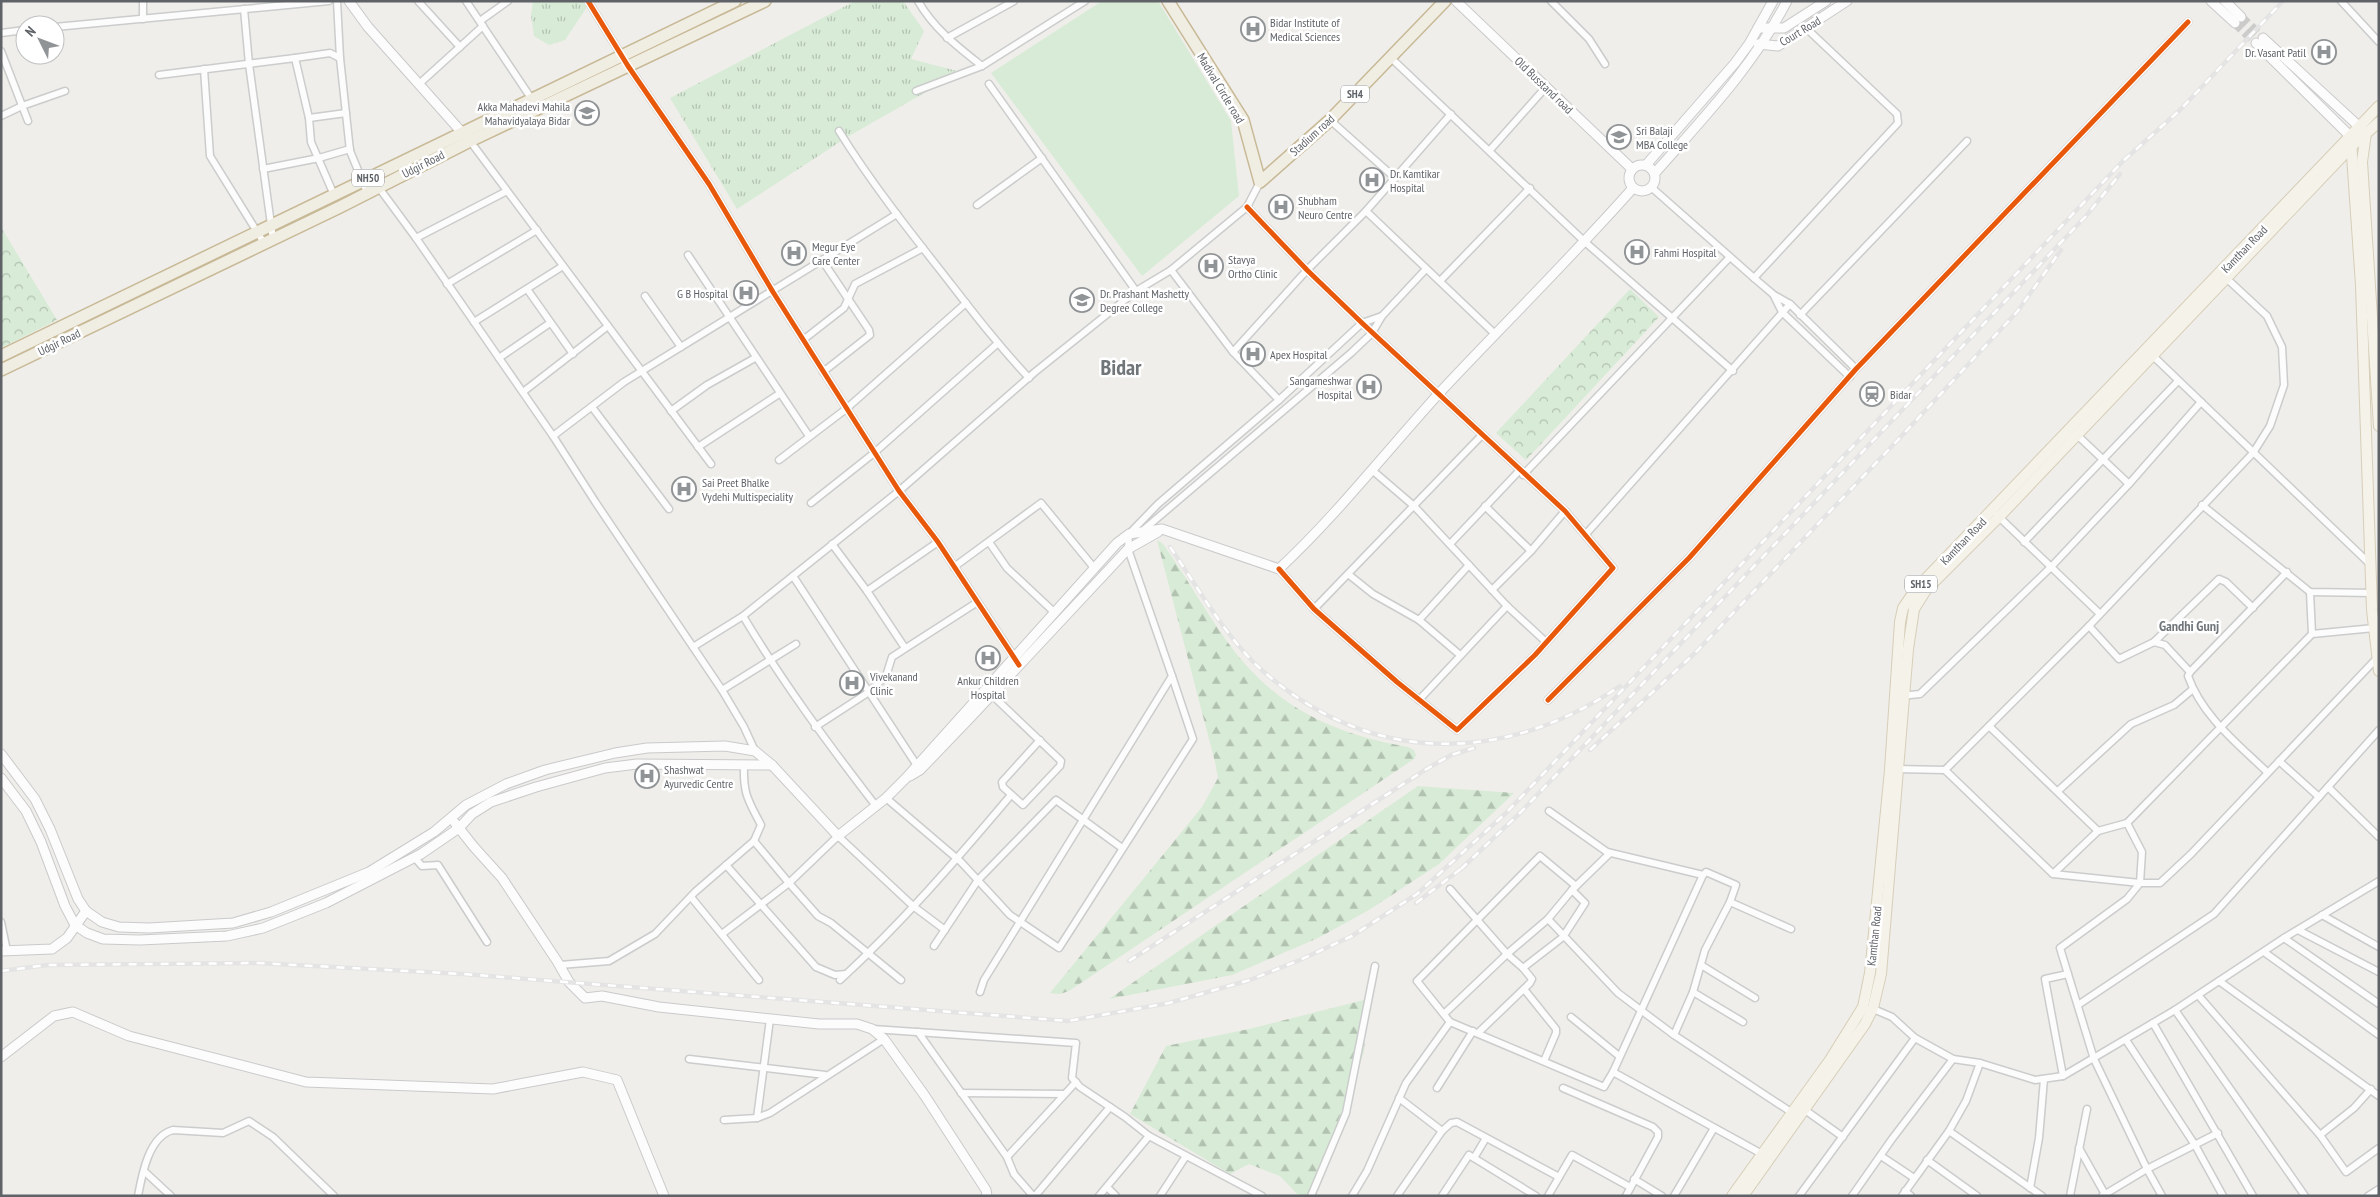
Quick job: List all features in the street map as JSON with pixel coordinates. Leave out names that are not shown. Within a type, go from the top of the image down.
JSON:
[{"type":"highway","name":"Udgir Road","points":[[1,370],[378,187],[531,98],[735,1]]},
{"type":"highway","name":"Udgir Road","points":[[1,356],[367,179],[628,66],[765,1]]},
{"type":"highway","name":"Madival Circle road","points":[[1168,1],[1242,120],[1260,182]]},
{"type":"highway","name":"Stadium road","points":[[1260,182],[1330,120],[1445,1]]},
{"type":"main road","points":[[349,1],[368,27],[466,136]]},
{"type":"main road","name":"Old Busstand road","points":[[1456,1],[1632,169]]},
{"type":"main road","points":[[1646,165],[1749,44],[1773,1]]},
{"type":"main road","points":[[1655,173],[1646,165],[1639,165],[1632,169],[1629,179],[1633,188],[1642,191],[1651,187],[1655,181],[1655,173],[1745,70],[1772,29],[1787,1]]},
{"type":"main road","points":[[1758,28],[1784,28],[1826,1]]},
{"type":"main road","name":"Court Road","points":[[1749,44],[1778,46],[1847,1]]},
{"type":"main road","points":[[2211,1],[2238,20],[2225,1]]},
{"type":"main road","points":[[2379,426],[2377,348],[2362,162],[2362,130],[2260,40],[2351,140],[2354,156],[2361,285],[2372,593],[2376,609],[2374,628],[2379,671]]},
{"type":"main road","name":"Kamthan Road","points":[[2362,130],[2369,116],[2379,106]]},
{"type":"main road","name":"Kamthan Road","points":[[1996,514],[2224,276],[2351,140],[2362,130],[2378,123]]},
{"type":"main road","points":[[3,758],[35,798],[50,829],[78,899],[86,911],[102,922],[119,927],[149,928],[233,923],[271,912],[369,872],[434,832],[466,805],[506,784],[545,770],[615,753],[647,748],[725,746],[755,751],[772,765],[838,836],[886,798],[992,695],[1055,613],[1117,543],[1129,534],[1162,529],[1279,569],[1308,542],[1439,394],[1585,242],[1633,188]]},
{"type":"main road","name":"Kamthan Road","points":[[1741,1194],[1799,1114],[1830,1060],[1868,1008],[1870,973],[1882,907],[1894,770],[1900,696],[1897,648],[1903,608],[1916,589],[1996,514],[2076,434],[2149,353]]},
{"type":"main road","points":[[918,767],[1017,662],[1128,549],[1162,529]]},
{"type":"main road","points":[[1,778],[26,811],[41,842],[65,906],[75,925],[87,933],[103,939],[140,940],[227,936],[263,928],[326,903],[414,858],[459,828],[472,814],[491,802],[536,786],[605,768],[637,764],[772,765]]},
{"type":"main road","points":[[451,818],[502,878],[560,965],[569,982],[585,998],[602,996],[660,1008],[819,1024],[857,1024],[872,1029],[884,1039],[930,1104],[986,1190],[988,1196]]},
{"type":"main road","points":[[4,951],[52,949],[67,938],[86,911]]},
{"type":"main road","points":[[1,1057],[54,1016],[73,1012],[129,1036],[306,1082],[493,1089],[583,1072],[617,1080],[664,1196]]},
{"type":"main road","name":"Kamthan Road","points":[[1741,1194],[1762,1154],[1799,1114]]},
{"type":"street","points":[[143,19],[144,1]]},
{"type":"street","points":[[65,27],[244,10],[302,2],[329,1]]},
{"type":"street","points":[[337,1],[340,58],[350,149],[367,179],[378,187],[416,238],[553,436],[722,690],[744,727],[755,751]]},
{"type":"street","points":[[418,1],[460,47]]},
{"type":"street","points":[[466,1],[531,98]]},
{"type":"street","points":[[419,84],[460,47],[481,24],[508,1]]},
{"type":"street","points":[[588,1],[628,66],[710,184],[802,340],[874,453],[899,491],[938,542],[976,603],[1017,662]]},
{"type":"street","points":[[918,1],[928,17],[947,38],[982,66]]},
{"type":"street","points":[[947,38],[1014,1]]},
{"type":"street","points":[[916,91],[982,66],[1085,1]]},
{"type":"street","points":[[1552,1],[1589,39],[1604,64]]},
{"type":"street","points":[[2341,1],[2379,42]]},
{"type":"street","points":[[244,10],[262,169],[271,226],[269,241]]},
{"type":"street","points":[[1548,700],[1689,558],[1856,369],[2188,22]]},
{"type":"street","points":[[1,24],[2,32],[15,31]]},
{"type":"street","points":[[1754,278],[1898,123],[1897,114],[1806,28]]},
{"type":"street","points":[[159,75],[330,52],[340,58]]},
{"type":"street","points":[[2,53],[28,121]]},
{"type":"street","points":[[1390,57],[1585,242],[1733,371]]},
{"type":"street","points":[[295,58],[309,118],[311,142],[334,195]]},
{"type":"street","points":[[204,69],[210,156],[258,232],[269,241]]},
{"type":"street","points":[[989,84],[1136,291]]},
{"type":"street","points":[[1490,150],[1546,87]]},
{"type":"street","points":[[1,116],[22,106],[65,91]]},
{"type":"street","points":[[309,118],[346,113]]},
{"type":"street","points":[[1233,352],[1307,270],[1366,211],[1451,114]]},
{"type":"street","points":[[2369,116],[2378,123]]},
{"type":"street","points":[[1330,120],[1395,178]]},
{"type":"street","points":[[839,130],[861,167],[996,344],[1029,378]]},
{"type":"street","points":[[466,136],[711,464]]},
{"type":"street","points":[[1800,315],[1967,141]]},
{"type":"street","points":[[262,169],[319,158],[350,149]]},
{"type":"street","points":[[977,205],[1042,158]]},
{"type":"street","points":[[367,179],[367,192]]},
{"type":"street","points":[[693,647],[744,616],[899,491],[1029,378],[1136,291],[1171,270],[1247,207],[1260,182]]},
{"type":"street","points":[[1651,187],[1754,278],[1790,304],[1856,369]]},
{"type":"street","points":[[1440,281],[1530,188]]},
{"type":"street","points":[[416,238],[507,191]]},
{"type":"street","points":[[1247,207],[1307,270],[1372,333],[1565,512],[1586,534],[1605,561],[1613,568],[1546,642],[1457,730],[1419,700],[1314,609],[1279,569]]},
{"type":"street","points":[[1366,211],[1496,335]]},
{"type":"street","points":[[553,436],[642,372],[897,214]]},
{"type":"street","points":[[447,284],[537,230]]},
{"type":"street","points":[[802,340],[844,308],[855,284],[923,248]]},
{"type":"street","points":[[688,255],[778,394],[809,436]]},
{"type":"street","points":[[1450,544],[1730,257]]},
{"type":"street","points":[[822,260],[869,330],[870,335],[823,372]]},
{"type":"street","points":[[474,322],[563,266]]},
{"type":"street","points":[[1138,543],[1141,532],[1372,333],[1382,316],[1426,269]]},
{"type":"street","points":[[1171,270],[1233,352],[1279,400]]},
{"type":"street","points":[[1945,770],[2089,626],[2099,613],[2253,452],[2270,426],[2284,385],[2282,347],[2267,316],[2224,276]]},
{"type":"street","points":[[527,289],[573,354]]},
{"type":"street","points":[[1774,294],[1782,312],[1850,376]]},
{"type":"street","points":[[645,296],[681,347]]},
{"type":"street","points":[[779,460],[846,409],[966,304]]},
{"type":"street","points":[[1586,534],[1733,371],[1790,304]]},
{"type":"street","points":[[886,798],[957,859],[1010,915],[1060,948],[1193,739],[1128,549],[1129,534],[1158,504],[1279,400],[1362,323],[1382,316]]},
{"type":"street","points":[[499,358],[550,323]]},
{"type":"street","points":[[523,392],[608,326]]},
{"type":"street","points":[[811,503],[874,453],[996,344]]},
{"type":"street","points":[[2149,353],[2372,566]]},
{"type":"street","points":[[671,411],[707,385],[755,358]]},
{"type":"street","points":[[2024,542],[2178,380]]},
{"type":"street","points":[[698,447],[778,394]]},
{"type":"street","points":[[1900,696],[1920,694],[2051,567],[2129,484],[2201,402]]},
{"type":"street","points":[[592,407],[669,509]]},
{"type":"street","points":[[2076,434],[2129,484]]},
{"type":"street","points":[[1314,609],[1482,435]]},
{"type":"street","points":[[1372,470],[1414,506],[1507,606],[1546,642]]},
{"type":"street","points":[[954,567],[1041,503],[1095,569]]},
{"type":"street","points":[[2202,505],[2310,592],[2372,593]]},
{"type":"street","points":[[1485,506],[1531,551]]},
{"type":"street","points":[[1492,590],[1531,551],[1565,512]]},
{"type":"street","points":[[1996,514],[2099,613]]},
{"type":"street","points":[[867,591],[938,542]]},
{"type":"street","points":[[989,542],[1007,568],[1055,613]]},
{"type":"street","points":[[832,544],[867,591],[905,648]]},
{"type":"street","points":[[1419,620],[1469,565]]},
{"type":"street","points":[[2267,772],[2220,727],[2193,689],[2188,676],[2287,572]]},
{"type":"street","points":[[1348,574],[1374,594],[1419,620],[1460,654]]},
{"type":"street","points":[[793,576],[918,767]]},
{"type":"street","points":[[2089,626],[2119,658],[2154,642],[2219,579],[2226,582],[2253,608]]},
{"type":"street","points":[[2310,592],[2312,634]]},
{"type":"street","points":[[815,727],[869,692],[886,676],[892,657],[976,603]]},
{"type":"street","points":[[1419,700],[1460,654],[1507,606]]},
{"type":"street","points":[[744,616],[770,660],[815,727],[876,806]]},
{"type":"street","points":[[2053,874],[2098,831],[2127,823],[2312,634],[2374,628]]},
{"type":"street","points":[[2154,642],[2165,645],[2190,672]]},
{"type":"street","points":[[722,690],[796,644]]},
{"type":"street","points":[[1894,770],[1945,770],[2053,874],[2140,883],[2160,883],[2191,854],[2377,658]]},
{"type":"street","points":[[980,992],[984,980],[1172,676]]},
{"type":"street","points":[[2058,791],[2131,724],[2174,705],[2193,689]]},
{"type":"street","points":[[992,695],[1040,740],[1061,762],[1060,766],[1027,804],[1021,804],[1002,785],[1002,782],[1040,740]]},
{"type":"street","points":[[1989,726],[2098,831]]},
{"type":"street","points":[[2078,1005],[2214,914],[2379,730]]},
{"type":"street","points":[[2279,761],[2319,797]]},
{"type":"street","points":[[560,965],[609,961],[655,934],[690,897],[754,841],[761,825],[746,797],[743,784],[744,765]]},
{"type":"street","points":[[2328,787],[2379,837]]},
{"type":"street","points":[[840,980],[868,955],[957,859],[1011,795]]},
{"type":"street","points":[[934,946],[978,880],[1056,800],[1082,821],[1122,848]]},
{"type":"street","points":[[1549,811],[1610,853],[1704,875]]},
{"type":"street","points":[[2127,823],[2142,852],[2140,883],[2127,899],[2060,948],[2094,1059],[2162,1196]]},
{"type":"street","points":[[722,934],[760,903],[789,883],[838,836],[913,906],[945,930]]},
{"type":"street","points":[[754,841],[818,916],[831,924],[901,980]]},
{"type":"street","points":[[1444,1014],[1507,954],[1548,919],[1574,888],[1610,853]]},
{"type":"street","points":[[1523,968],[1563,937],[1585,903],[1574,888],[1540,856],[1417,981],[1450,1022],[1604,1087],[1613,1072],[1704,875],[1706,872],[1736,885],[1730,902],[1705,950],[1693,992],[1674,1035]]},
{"type":"street","points":[[414,858],[422,866],[438,866],[486,942]]},
{"type":"street","points":[[726,865],[816,967],[835,974],[846,974]]},
{"type":"street","points":[[1868,1008],[1892,1017],[1916,1038],[1953,1059],[1980,1063],[2035,1080],[2064,1076],[2175,1010],[2284,938],[2379,881]]},
{"type":"street","points":[[1437,1088],[1476,1032],[1524,989],[1532,979],[1507,954],[1450,889]]},
{"type":"street","points":[[690,897],[759,980]]},
{"type":"street","points":[[1730,902],[1791,929]]},
{"type":"street","points":[[2322,915],[2379,947]]},
{"type":"street","points":[[1548,919],[1618,993],[1640,1010],[1674,1035],[1799,1114],[1842,1137]]},
{"type":"street","points":[[1,922],[4,951]]},
{"type":"street","points":[[2298,930],[2379,972]]},
{"type":"street","points":[[2284,938],[2379,1004]]},
{"type":"street","points":[[2264,952],[2379,1035]]},
{"type":"street","points":[[1701,965],[1755,998]]},
{"type":"street","points":[[1312,1196],[1346,1113],[1375,966]]},
{"type":"street","points":[[2064,1076],[2045,979],[2068,974]]},
{"type":"street","points":[[2219,981],[2379,1096]]},
{"type":"street","points":[[1524,989],[1556,1028],[1556,1033],[1544,1061]]},
{"type":"street","points":[[1693,992],[1743,1022]]},
{"type":"street","points":[[2198,995],[2320,1135],[2346,1172],[2379,1148]]},
{"type":"street","points":[[2175,1010],[2305,1196]]},
{"type":"street","points":[[1571,1016],[1619,1056]]},
{"type":"street","points":[[757,1118],[770,1019]]},
{"type":"street","points":[[1352,1196],[1367,1171],[1406,1083],[1450,1022]]},
{"type":"street","points":[[2154,1023],[2253,1196]]},
{"type":"street","points":[[872,1029],[1076,1042],[1072,1078],[1076,1082],[1149,1136],[1262,1196]]},
{"type":"street","points":[[918,1032],[1006,1157],[1014,1174],[1034,1196],[1110,1107]]},
{"type":"street","points":[[1799,1196],[1916,1038]]},
{"type":"street","points":[[724,1120],[757,1118],[770,1113],[884,1039]]},
{"type":"street","points":[[2126,1040],[2195,1145],[2223,1196]]},
{"type":"street","points":[[689,1059],[825,1076]]},
{"type":"street","points":[[1852,1196],[1934,1082],[1953,1059]]},
{"type":"street","points":[[1911,1196],[1904,1194],[1949,1131],[1966,1101],[1980,1063]]},
{"type":"street","points":[[1613,1072],[1762,1154]]},
{"type":"street","points":[[2030,1188],[2039,1138],[2044,1079]]},
{"type":"street","points":[[1006,1157],[1076,1082]]},
{"type":"street","points":[[1563,1088],[1653,1127],[1658,1132],[1658,1137],[1626,1196]]},
{"type":"street","points":[[2320,1135],[2354,1108],[2371,1089]]},
{"type":"street","points":[[961,1093],[1064,1094]]},
{"type":"street","points":[[1400,1098],[1442,1131]]},
{"type":"street","points":[[2070,1196],[2087,1109]]},
{"type":"street","points":[[138,1196],[144,1171],[155,1142],[166,1132],[172,1130],[223,1133],[249,1121],[273,1137],[334,1196]]},
{"type":"street","points":[[1397,1196],[1442,1131],[1451,1123],[1457,1122],[1559,1177]]},
{"type":"street","points":[[1674,1196],[1714,1128]]},
{"type":"street","points":[[1949,1131],[2042,1196]]},
{"type":"street","points":[[2079,1148],[2104,1195],[2147,1169],[2218,1133]]},
{"type":"street","points":[[1099,1196],[1149,1136]]},
{"type":"street","points":[[1474,1158],[1486,1138]]},
{"type":"street","points":[[1442,1196],[1469,1155],[1536,1196]]},
{"type":"street","points":[[1548,1196],[1572,1155],[1630,1187]]},
{"type":"street","points":[[1163,1195],[1186,1156]]},
{"type":"street","points":[[1881,1156],[1914,1178]]},
{"type":"street","points":[[1928,1160],[1976,1196]]},
{"type":"street","points":[[144,1171],[171,1196]]},
{"type":"street","points":[[1634,1179],[1662,1196]]},
{"type":"street","points":[[1107,1187],[1116,1196]]},
{"type":"street","points":[[1244,1196],[1247,1188]]},
{"type":"street","points":[[2368,1196],[2379,1189]]},
{"type":"green space","points":[[533,1],[591,1],[565,40],[549,45],[534,36],[531,15]]},
{"type":"green space","points":[[855,1],[903,1],[924,31],[911,59],[961,72],[849,136],[737,209],[670,98]]},
{"type":"green space","points":[[1102,1],[1158,1],[1231,121],[1239,196],[1142,276],[991,73]]},
{"type":"green space","points":[[1,227],[57,320],[1,348]]},
{"type":"green space","points":[[1630,289],[1659,317],[1526,460],[1496,433]]},
{"type":"green space","points":[[1157,540],[1163,544],[1226,640],[1263,683],[1305,713],[1353,734],[1408,747],[1414,750],[1416,755],[1414,759],[1069,991],[1060,994],[1050,993],[1202,807],[1218,778]]},
{"type":"green space","points":[[1418,786],[1514,793],[1439,864],[1369,910],[1318,938],[1232,975],[1109,999]]},
{"type":"green space","points":[[1368,999],[1364,1052],[1310,1196],[1299,1196],[1280,1176],[1249,1164],[1230,1174],[1130,1114],[1166,1046],[1249,1029]]},
{"type":"tunnel","points":[[2241,17],[2263,38]]},
{"type":"tunnel","points":[[2235,23],[2256,43]]},
{"type":"railway","points":[[1,971],[47,965],[258,963],[463,974],[1068,1021],[1169,1003],[1250,980],[1300,960],[1352,936],[1417,894],[1506,813],[2123,161],[2179,111],[2283,1]]},
{"type":"railway","points":[[1461,869],[1521,812],[2086,216],[2120,174]]},
{"type":"railway","points":[[1590,750],[1695,653],[1895,443],[2017,312],[2061,250]]},
{"type":"railway","points":[[1170,547],[1225,629],[1250,659],[1305,702],[1348,725],[1393,738],[1438,744],[1485,741],[1530,730],[1576,712],[1620,686]]},
{"type":"railway","points":[[1129,961],[1425,770],[1451,755],[1474,748]]},
{"type":"railway","points":[[1416,903],[1466,865]]},
{"type":"cycle path","points":[[588,1],[628,66],[709,184],[773,292],[899,491],[938,542],[1019,665]]},
{"type":"cycle path","points":[[1548,700],[1689,558],[1856,369],[2188,22]]},
{"type":"cycle path","points":[[1247,207],[1307,270],[1362,323],[1565,511],[1613,568],[1535,655],[1457,730],[1397,682],[1314,609],[1279,569]]},
{"type":"place","name":"Bidar Institute of Medical Sciences","points":[[1253,29]]},
{"type":"place","name":"Dr. Vasant Patil","points":[[2324,52]]},
{"type":"place","name":"Akka Mahadevi Mahila Mahavidyalaya Bidar","points":[[587,113]]},
{"type":"place","name":"Sri Balaji MBA College","points":[[1619,137]]},
{"type":"place","name":"Dr. Kamtikar Hospital","points":[[1372,180]]},
{"type":"place","name":"Shubham Neuro Centre","points":[[1281,207]]},
{"type":"place","name":"Fahmi Hospital","points":[[1637,252]]},
{"type":"place","name":"Megur Eye Care Center","points":[[794,253]]},
{"type":"place","name":"Stavya Ortho Clinic","points":[[1211,266]]},
{"type":"place","name":"G B Hospital","points":[[746,293]]},
{"type":"place","name":"Dr. Prashant Mashetty Degree College","points":[[1082,300]]},
{"type":"place","name":"Apex Hospital","points":[[1253,354]]},
{"type":"place","name":"Sangameshwar Hospital","points":[[1369,387]]},
{"type":"place","name":"Bidar","points":[[1872,394]]},
{"type":"place","name":"Sai Preet Bhalke Vydehi Multispeciality","points":[[684,489]]},
{"type":"place","name":"Ankur Children Hospital","points":[[988,658]]},
{"type":"place","name":"Vivekanand Clinic","points":[[852,683]]},
{"type":"place","name":"Shashwat Ayurvedic Centre","points":[[647,776]]},
{"type":"district","name":"Bidar","points":[[1121,367]]},
{"type":"district","name":"Gandhi Gunj","points":[[2189,626]]}]
